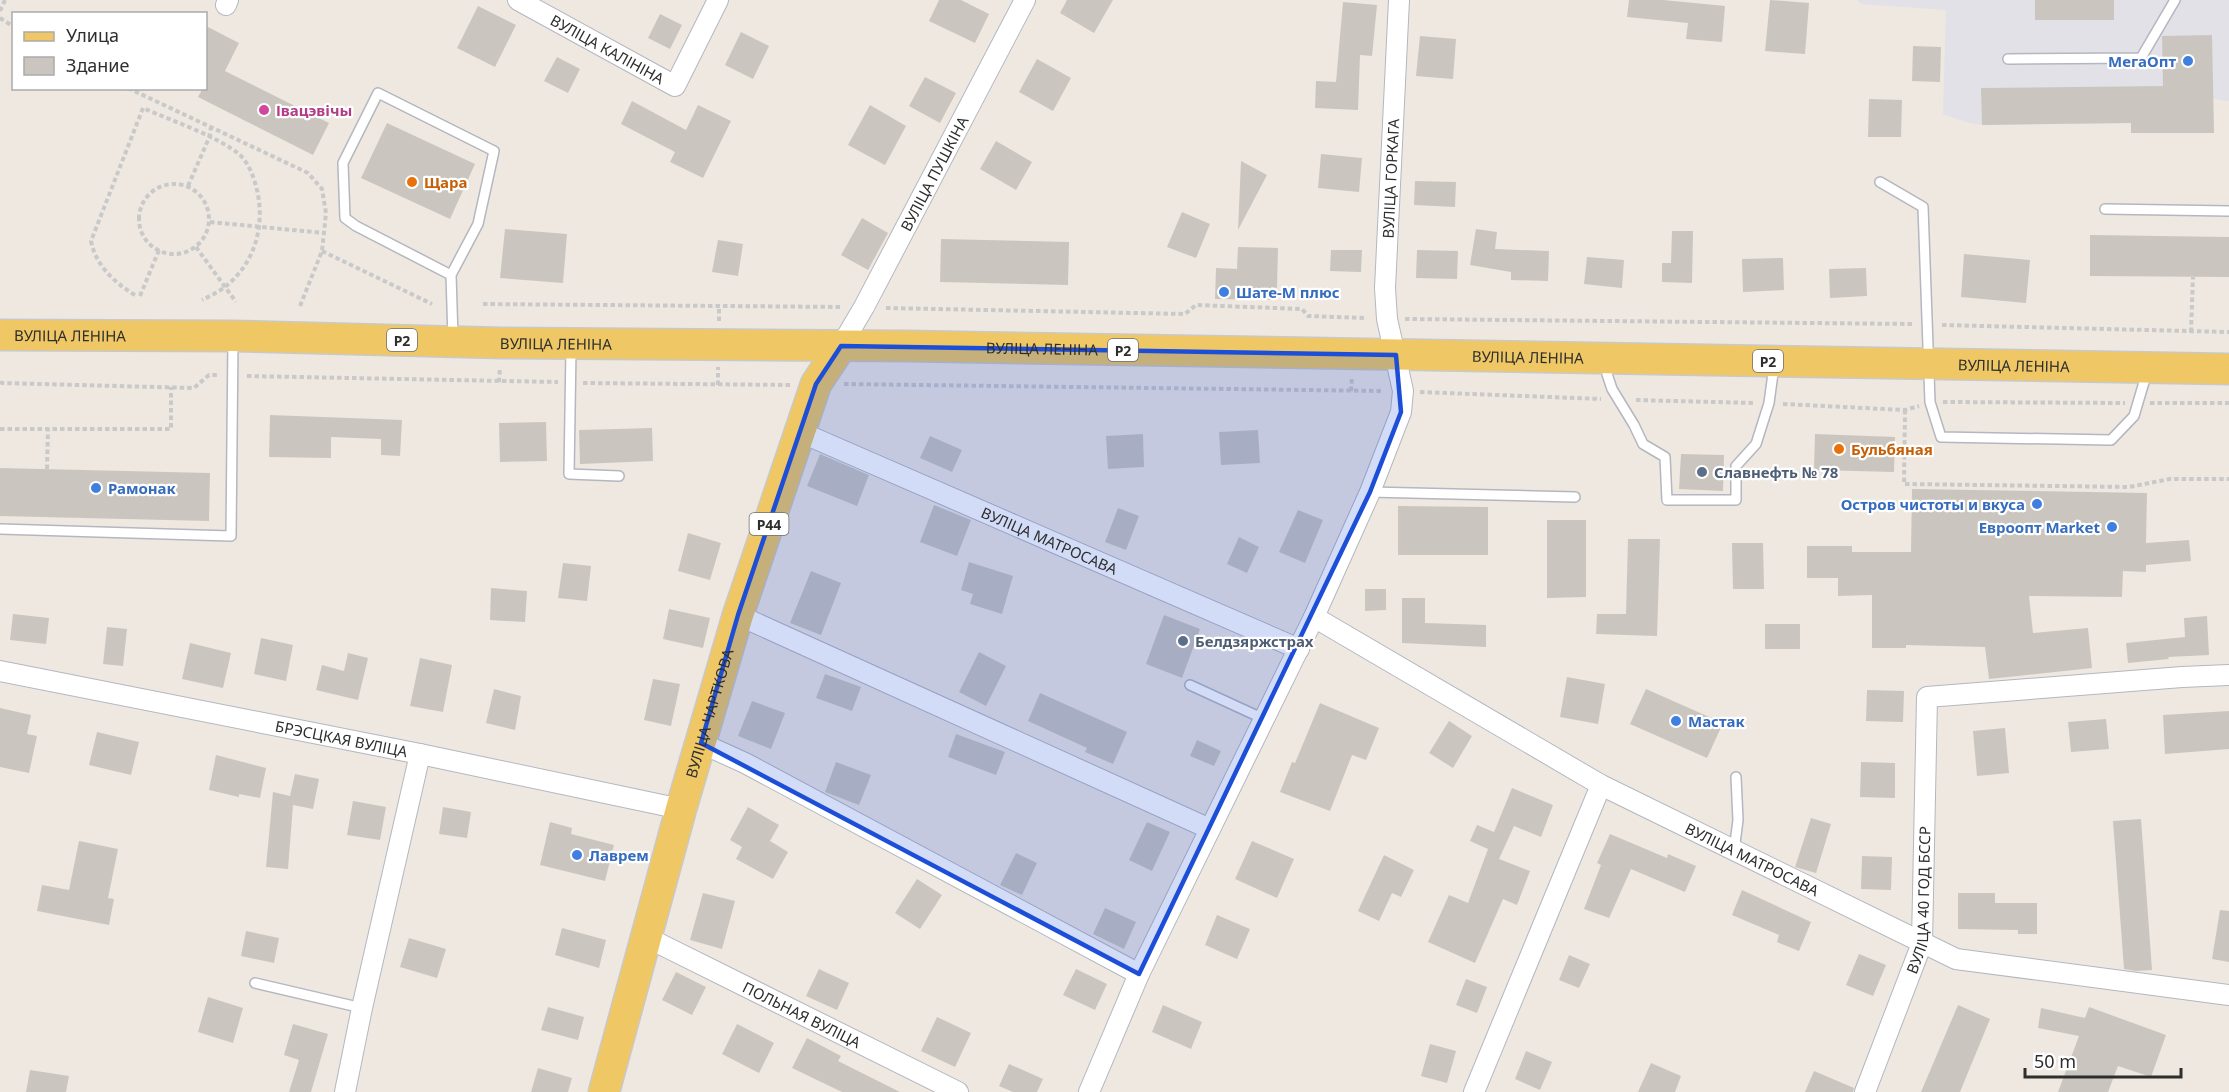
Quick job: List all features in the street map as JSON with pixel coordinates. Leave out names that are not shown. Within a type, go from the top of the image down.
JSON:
[{"type":"main road","name":"ВУЛІЦА ЛЕНІНА","points":[[0,335],[233,336],[2229,369]]},
{"type":"main road","name":"ВУЛІЦА ЧАРТКОВА","points":[[604,1092],[681,809],[738,615],[816,384],[841,346]]},
{"type":"street","name":"ВУЛІЦА КАЛІНІНА","points":[[518,0],[675,86],[718,0]]},
{"type":"street","name":"ВУЛІЦА ПУШКІНА","points":[[841,346],[864,307],[1025,0]]},
{"type":"street","name":"ВУЛІЦА ГОРКАГА","points":[[1399,0],[1385,288],[1388,319],[1403,391]]},
{"type":"street","points":[[1089,1092],[1139,974],[1299,649],[1370,492],[1401,412],[1403,391]]},
{"type":"street","name":"ВУЛІЦА МАТРОСАВА","points":[[800,432],[1299,649]]},
{"type":"street","points":[[738,615],[1210,829]]},
{"type":"street","name":"ВУЛІЦА МАТРОСАВА","points":[[1314,617],[1601,785],[1956,959],[2229,995]]},
{"type":"street","name":"БРЭСЦКАЯ ВУЛІЦА","points":[[0,671],[420,754],[681,809]]},
{"type":"street","name":"ВУЛІЦА 40 ГОД БССР","points":[[1865,1092],[1922,943],[1927,697],[2229,675]]},
{"type":"street","points":[[701,743],[745,763],[1139,974]]},
{"type":"street","points":[[345,1092],[420,754]]},
{"type":"street","points":[[1474,1092],[1601,785]]},
{"type":"street","name":"ПОЛЬНАЯ ВУЛІЦА","points":[[646,937],[958,1092]]},
{"type":"lane","points":[[2008,59],[2141,58],[2175,0]]},
{"type":"lane","points":[[452,275],[356,226],[345,218],[343,163],[378,93],[494,151],[478,224],[452,275],[453,341]]},
{"type":"lane","points":[[1880,182],[1923,207],[1930,402],[1941,437],[2111,440],[2134,416],[2148,367]]},
{"type":"lane","points":[[2106,209],[2229,212]]},
{"type":"lane","points":[[0,529],[231,536],[233,336]]},
{"type":"lane","points":[[572,343],[569,474],[619,476]]},
{"type":"lane","points":[[1607,359],[1607,374],[1612,389],[1643,444],[1665,457],[1667,500],[1736,500],[1736,466],[1756,444],[1769,403],[1775,361]]},
{"type":"lane","points":[[1370,492],[1575,497]]},
{"type":"lane","points":[[1190,685],[1264,719]]},
{"type":"lane","points":[[1734,850],[1738,820],[1736,777]]},
{"type":"lane","points":[[255,983],[362,1008]]},
{"type":"path","points":[[0,11],[5,0]]},
{"type":"path","points":[[132,90],[308,173],[322,189],[326,213],[322,251],[300,306]]},
{"type":"path","points":[[135,295],[115,281],[103,268],[94,253],[91,241],[143,108],[241,155],[252,172],[258,196],[260,227],[254,250],[242,269],[225,287],[202,300]]},
{"type":"path","points":[[188,186],[209,138],[211,127]]},
{"type":"path","points":[[174,183],[188,186],[200,195],[208,207],[210,222],[205,236],[196,248],[182,254],[167,254],[144,237],[139,223],[140,208],[147,196],[159,187],[174,183]]},
{"type":"path","points":[[210,222],[324,234]]},
{"type":"path","points":[[196,248],[236,302]]},
{"type":"path","points":[[140,296],[159,250]]},
{"type":"path","points":[[322,251],[432,304]]},
{"type":"path","points":[[2191,332],[2193,277]]},
{"type":"path","points":[[483,304],[864,307],[1185,314],[1196,305],[1302,309],[1308,316],[1388,319],[1927,324],[2229,333]]},
{"type":"path","points":[[0,382],[194,388],[209,375],[232,375],[571,383],[1403,391],[1618,400],[1769,403],[1905,410],[1930,402],[2229,404]]},
{"type":"path","points":[[0,429],[171,429],[171,387]]},
{"type":"path","points":[[1905,410],[1904,484],[2129,487],[2170,479],[2229,479]]},
{"type":"path","points":[[47,470],[48,429]]},
{"type":"highlighted area","points":[[841,346],[1396,355],[1401,412],[1370,492],[1139,974],[701,743],[738,615],[816,384]]},
{"type":"shaded area","points":[[1857,0],[2229,0],[2229,101],[2213,99],[2214,133],[2131,133],[2131,123],[1982,125],[1969,123],[1943,114],[1946,10],[1861,4]]},
{"type":"building","points":[[939,0],[961,0],[989,14],[975,43],[929,21]]},
{"type":"building","points":[[1067,0],[1113,0],[1094,33],[1060,13]]},
{"type":"building","points":[[1629,0],[1663,0],[1725,6],[1722,42],[1686,39],[1688,23],[1627,17]]},
{"type":"building","points":[[1770,0],[1809,3],[1805,54],[1765,51]]},
{"type":"building","points":[[2035,0],[2114,0],[2114,20],[2035,20]]},
{"type":"building","points":[[1343,2],[1377,5],[1372,56],[1360,55],[1358,110],[1315,108],[1316,81],[1336,82]]},
{"type":"building","points":[[478,6],[516,25],[495,67],[457,48]]},
{"type":"building","points":[[660,14],[682,25],[670,49],[648,38]]},
{"type":"building","name":"Івацэвічы","points":[[207,27],[239,43],[225,71],[329,123],[313,155],[198,97],[202,90],[207,90]]},
{"type":"building","points":[[741,32],[769,46],[753,79],[725,65]]},
{"type":"building","name":"МегаОпт","points":[[2212,35],[2214,133],[2131,133],[2131,123],[1982,125],[1981,88],[2163,86],[2162,36]]},
{"type":"building","points":[[1420,36],[1456,39],[1453,79],[1416,76]]},
{"type":"building","points":[[1913,46],[1941,47],[1940,82],[1912,81]]},
{"type":"building","points":[[557,57],[580,69],[568,93],[544,81]]},
{"type":"building","points":[[1037,59],[1071,78],[1053,111],[1019,92]]},
{"type":"building","points":[[925,77],[956,93],[940,123],[909,106]]},
{"type":"building","points":[[1869,99],[1902,100],[1901,137],[1868,137]]},
{"type":"building","points":[[632,101],[686,130],[698,105],[731,121],[703,178],[670,162],[675,152],[621,124]]},
{"type":"building","points":[[870,105],[906,126],[885,165],[848,145]]},
{"type":"building","points":[[387,123],[475,164],[450,219],[361,178]]},
{"type":"building","points":[[996,141],[1032,162],[1016,190],[980,169]]},
{"type":"building","points":[[1321,154],[1362,158],[1359,192],[1318,188]]},
{"type":"building","points":[[1241,161],[1267,175],[1238,230]]},
{"type":"building","points":[[1415,181],[1456,182],[1455,207],[1414,205]]},
{"type":"building","points":[[1182,212],[1210,224],[1196,258],[1167,247]]},
{"type":"building","points":[[862,218],[888,233],[868,270],[841,255]]},
{"type":"building","points":[[505,229],[567,234],[563,283],[500,278]]},
{"type":"building","points":[[1476,229],[1497,232],[1495,249],[1549,251],[1548,281],[1511,280],[1511,272],[1470,265]]},
{"type":"building","points":[[1672,231],[1693,231],[1692,283],[1662,282],[1662,263],[1671,263]]},
{"type":"building","points":[[2090,235],[2229,237],[2229,277],[2090,276]]},
{"type":"building","points":[[941,239],[1069,242],[1068,285],[940,282]]},
{"type":"building","points":[[718,240],[743,244],[738,276],[712,272]]},
{"type":"building","points":[[1238,247],[1278,248],[1277,288],[1271,287],[1271,300],[1215,299],[1216,268],[1237,269]]},
{"type":"building","points":[[1331,250],[1362,250],[1361,272],[1330,271]]},
{"type":"building","points":[[1417,250],[1458,251],[1457,279],[1416,278]]},
{"type":"building","points":[[1964,254],[2030,260],[2026,303],[1961,297]]},
{"type":"building","points":[[1587,257],[1624,260],[1622,288],[1584,284]]},
{"type":"building","points":[[1783,258],[1784,290],[1743,292],[1742,259]]},
{"type":"building","points":[[1866,268],[1867,296],[1830,298],[1829,269]]},
{"type":"building","points":[[270,415],[402,420],[400,456],[381,455],[381,439],[331,437],[331,458],[269,457]]},
{"type":"building","points":[[546,422],[547,461],[500,462],[499,423]]},
{"type":"building","points":[[652,428],[653,461],[580,464],[579,430]]},
{"type":"building","points":[[1258,430],[1260,463],[1221,465],[1219,432]]},
{"type":"building","points":[[1143,434],[1144,467],[1108,469],[1106,436]]},
{"type":"building","points":[[1815,434],[1895,437],[1894,472],[1814,470]]},
{"type":"building","points":[[930,436],[962,450],[952,472],[920,458]]},
{"type":"building","points":[[820,454],[869,475],[857,506],[807,486]]},
{"type":"building","name":"Славнефть № 78","points":[[1681,454],[1724,455],[1723,491],[1679,489]]},
{"type":"building","points":[[0,468],[210,473],[209,521],[0,516]]},
{"type":"building","points":[[1912,489],[2147,493],[2146,543],[2189,540],[2191,561],[2146,565],[2146,572],[2123,571],[2122,597],[2029,596],[2033,633],[2088,628],[2092,668],[1989,679],[1985,647],[1906,645],[1906,648],[1872,648],[1872,595],[1838,596],[1838,578],[1807,578],[1807,546],[1852,546],[1852,552],[1911,552]]},
{"type":"building","points":[[934,505],[971,520],[957,556],[920,542]]},
{"type":"building","points":[[1398,506],[1488,507],[1488,555],[1398,555]]},
{"type":"building","points":[[1118,508],[1139,516],[1126,550],[1105,542]]},
{"type":"building","points":[[1298,510],[1323,520],[1305,563],[1279,552]]},
{"type":"building","points":[[1547,520],[1586,520],[1586,597],[1547,598]]},
{"type":"building","points":[[688,533],[721,543],[710,580],[678,571]]},
{"type":"building","points":[[1239,537],[1259,547],[1247,573],[1227,564]]},
{"type":"building","points":[[1628,539],[1660,539],[1657,636],[1596,634],[1597,614],[1626,614]]},
{"type":"building","points":[[1732,543],[1763,543],[1764,589],[1733,589]]},
{"type":"building","points":[[969,562],[1013,576],[1002,614],[970,604],[973,594],[961,590]]},
{"type":"building","points":[[563,563],[591,566],[587,601],[558,598]]},
{"type":"building","points":[[811,571],[841,583],[821,635],[790,623]]},
{"type":"building","points":[[491,588],[527,591],[525,622],[490,620]]},
{"type":"building","points":[[1365,589],[1386,589],[1386,610],[1365,611]]},
{"type":"building","points":[[1402,598],[1425,598],[1425,623],[1486,625],[1486,647],[1402,643]]},
{"type":"building","points":[[669,609],[710,618],[703,648],[663,639]]},
{"type":"building","points":[[13,614],[49,618],[46,644],[10,640]]},
{"type":"building","points":[[1164,615],[1200,629],[1182,678],[1146,664]]},
{"type":"building","points":[[2207,616],[2209,655],[2168,657],[2169,659],[2128,663],[2126,643],[2185,637],[2184,618]]},
{"type":"building","points":[[1765,624],[1800,624],[1800,649],[1765,649]]},
{"type":"building","points":[[107,627],[127,629],[123,666],[103,664]]},
{"type":"building","points":[[261,638],[293,645],[286,681],[254,674]]},
{"type":"building","points":[[190,643],[231,653],[223,688],[182,679]]},
{"type":"building","points":[[979,652],[1006,666],[986,706],[959,692]]},
{"type":"building","points":[[348,653],[368,658],[358,700],[316,690],[322,665],[344,671]]},
{"type":"building","points":[[420,658],[452,665],[443,712],[410,706]]},
{"type":"building","points":[[825,674],[861,687],[852,711],[816,698]]},
{"type":"building","points":[[1567,677],[1605,684],[1598,724],[1560,717]]},
{"type":"building","points":[[653,679],[680,684],[671,726],[644,720]]},
{"type":"building","points":[[494,689],[521,696],[515,730],[486,723]]},
{"type":"building","points":[[1646,689],[1723,723],[1707,758],[1630,724]]},
{"type":"building","points":[[1867,690],[1904,691],[1903,722],[1866,721]]},
{"type":"building","points":[[1040,693],[1127,732],[1113,764],[1085,752],[1087,748],[1028,721]]},
{"type":"building","points":[[752,701],[785,713],[771,749],[738,736]]},
{"type":"building","points":[[1320,703],[1379,728],[1366,760],[1352,755],[1330,811],[1280,792]]},
{"type":"building","points":[[0,708],[31,715],[27,734],[37,736],[29,773],[0,767]]},
{"type":"building","points":[[2229,711],[2229,749],[2165,754],[2163,715]]},
{"type":"building","points":[[2106,719],[2109,749],[2071,752],[2068,722]]},
{"type":"building","points":[[1449,721],[1472,736],[1453,768],[1429,753]]},
{"type":"building","points":[[2005,728],[2009,773],[1977,776],[1973,731]]},
{"type":"building","points":[[97,732],[139,742],[131,775],[89,765]]},
{"type":"building","points":[[956,734],[1005,752],[996,775],[948,757]]},
{"type":"building","points":[[1197,740],[1221,751],[1214,766],[1190,756]]},
{"type":"building","points":[[216,755],[266,768],[260,798],[239,794],[239,797],[209,790]]},
{"type":"building","points":[[836,762],[871,775],[859,805],[825,792]]},
{"type":"building","points":[[1861,762],[1895,763],[1895,798],[1860,797]]},
{"type":"building","points":[[295,774],[319,779],[313,809],[293,805],[288,869],[266,867],[273,792],[290,796]]},
{"type":"building","points":[[1512,788],[1553,805],[1541,837],[1514,826],[1499,859],[1530,871],[1517,905],[1503,899],[1475,963],[1428,942],[1449,895],[1468,903],[1488,849],[1470,841],[1477,825],[1494,832]]},
{"type":"building","points":[[353,801],[386,807],[380,840],[347,835]]},
{"type":"building","points":[[443,807],[471,812],[467,838],[439,834]]},
{"type":"building","points":[[748,807],[779,825],[770,841],[788,852],[773,879],[736,859],[742,847],[730,840]]},
{"type":"building","points":[[1811,818],[1831,824],[1816,873],[1795,867]]},
{"type":"building","points":[[2141,819],[2152,970],[2136,971],[2124,969],[2113,821]]},
{"type":"building","name":"Лаврем","points":[[550,822],[572,828],[571,834],[614,845],[605,881],[540,865]]},
{"type":"building","points":[[1147,822],[1170,832],[1152,871],[1129,860]]},
{"type":"building","points":[[1610,834],[1667,858],[1668,854],[1696,866],[1685,892],[1631,869],[1609,918],[1584,909],[1601,865],[1597,863]]},
{"type":"building","points":[[79,841],[118,849],[108,898],[114,899],[109,925],[37,911],[42,885],[69,890]]},
{"type":"building","points":[[1252,841],[1294,859],[1277,898],[1235,879]]},
{"type":"building","points":[[1016,853],[1037,863],[1022,895],[1000,885]]},
{"type":"building","points":[[1384,855],[1414,870],[1401,897],[1392,893],[1379,921],[1358,911]]},
{"type":"building","points":[[1862,856],[1892,857],[1891,890],[1861,889]]},
{"type":"building","points":[[917,879],[942,895],[920,929],[895,913]]},
{"type":"building","points":[[1742,890],[1811,922],[1799,951],[1777,942],[1779,935],[1732,915]]},
{"type":"building","points":[[703,893],[735,901],[722,949],[690,940]]},
{"type":"building","points":[[1958,893],[1995,893],[1995,903],[2037,903],[2037,934],[2018,934],[2018,930],[1958,929]]},
{"type":"building","points":[[1105,908],[1136,922],[1124,949],[1093,934]]},
{"type":"building","points":[[2220,910],[2229,911],[2229,962],[2212,959]]},
{"type":"building","points":[[1217,915],[1250,929],[1237,959],[1205,945]]},
{"type":"building","points":[[562,928],[606,940],[599,968],[555,955]]},
{"type":"building","points":[[246,931],[279,938],[274,963],[241,956]]},
{"type":"building","points":[[409,938],[446,949],[437,978],[400,967]]},
{"type":"building","points":[[1859,954],[1886,965],[1873,996],[1846,985]]},
{"type":"building","points":[[1569,955],[1590,964],[1579,988],[1559,980]]},
{"type":"building","points":[[819,969],[849,983],[837,1010],[806,996]]},
{"type":"building","points":[[1076,969],[1107,984],[1095,1010],[1063,995]]},
{"type":"building","points":[[676,972],[706,987],[692,1015],[662,1000]]},
{"type":"building","points":[[1466,979],[1487,987],[1477,1013],[1456,1005]]},
{"type":"building","points":[[208,997],[243,1008],[233,1043],[198,1032]]},
{"type":"building","points":[[1163,1005],[1202,1022],[1191,1049],[1152,1032]]},
{"type":"building","points":[[1958,1005],[1990,1019],[1960,1092],[1921,1092]]},
{"type":"building","points":[[548,1007],[584,1017],[578,1040],[541,1030]]},
{"type":"building","points":[[2089,1007],[2166,1035],[2151,1077],[2118,1066],[2108,1092],[2058,1092],[2079,1036],[2038,1028],[2041,1008],[2085,1018]]},
{"type":"building","points":[[937,1017],[971,1033],[955,1067],[921,1051]]},
{"type":"building","points":[[293,1024],[328,1034],[311,1092],[289,1092],[299,1060],[284,1055]]},
{"type":"building","points":[[737,1024],[774,1043],[759,1073],[722,1054]]},
{"type":"building","points":[[807,1038],[841,1056],[838,1061],[900,1092],[842,1092],[792,1068]]},
{"type":"building","points":[[1430,1044],[1456,1051],[1447,1083],[1421,1076]]},
{"type":"building","points":[[1526,1051],[1552,1062],[1540,1090],[1515,1079]]},
{"type":"building","points":[[1651,1063],[1681,1076],[1675,1092],[1638,1092]]},
{"type":"building","points":[[1009,1064],[1043,1079],[1037,1092],[1013,1092],[999,1086]]},
{"type":"building","points":[[538,1068],[572,1078],[568,1092],[531,1092]]},
{"type":"building","points":[[30,1070],[69,1076],[66,1092],[26,1092]]},
{"type":"building","points":[[1814,1071],[1854,1088],[1853,1092],[1805,1092]]},
{"type":"place","name":"МегаОпт","points":[[2188,61]]},
{"type":"place","name":"Івацэвічы","points":[[264,110]]},
{"type":"place","name":"Щара","points":[[412,182]]},
{"type":"place","name":"Шате-М плюс","points":[[1224,292]]},
{"type":"place","name":"Бульбяная","points":[[1839,449]]},
{"type":"place","name":"Славнефть № 78","points":[[1702,472]]},
{"type":"place","name":"Рамонак","points":[[96,488]]},
{"type":"place","name":"Остров чистоты и вкуса","points":[[2037,504]]},
{"type":"place","name":"Евроопт Market","points":[[2112,527]]},
{"type":"place","name":"Белдзяржстрах","points":[[1183,641]]},
{"type":"place","name":"Мастак","points":[[1676,721]]},
{"type":"place","name":"Лаврем","points":[[577,855]]}]
